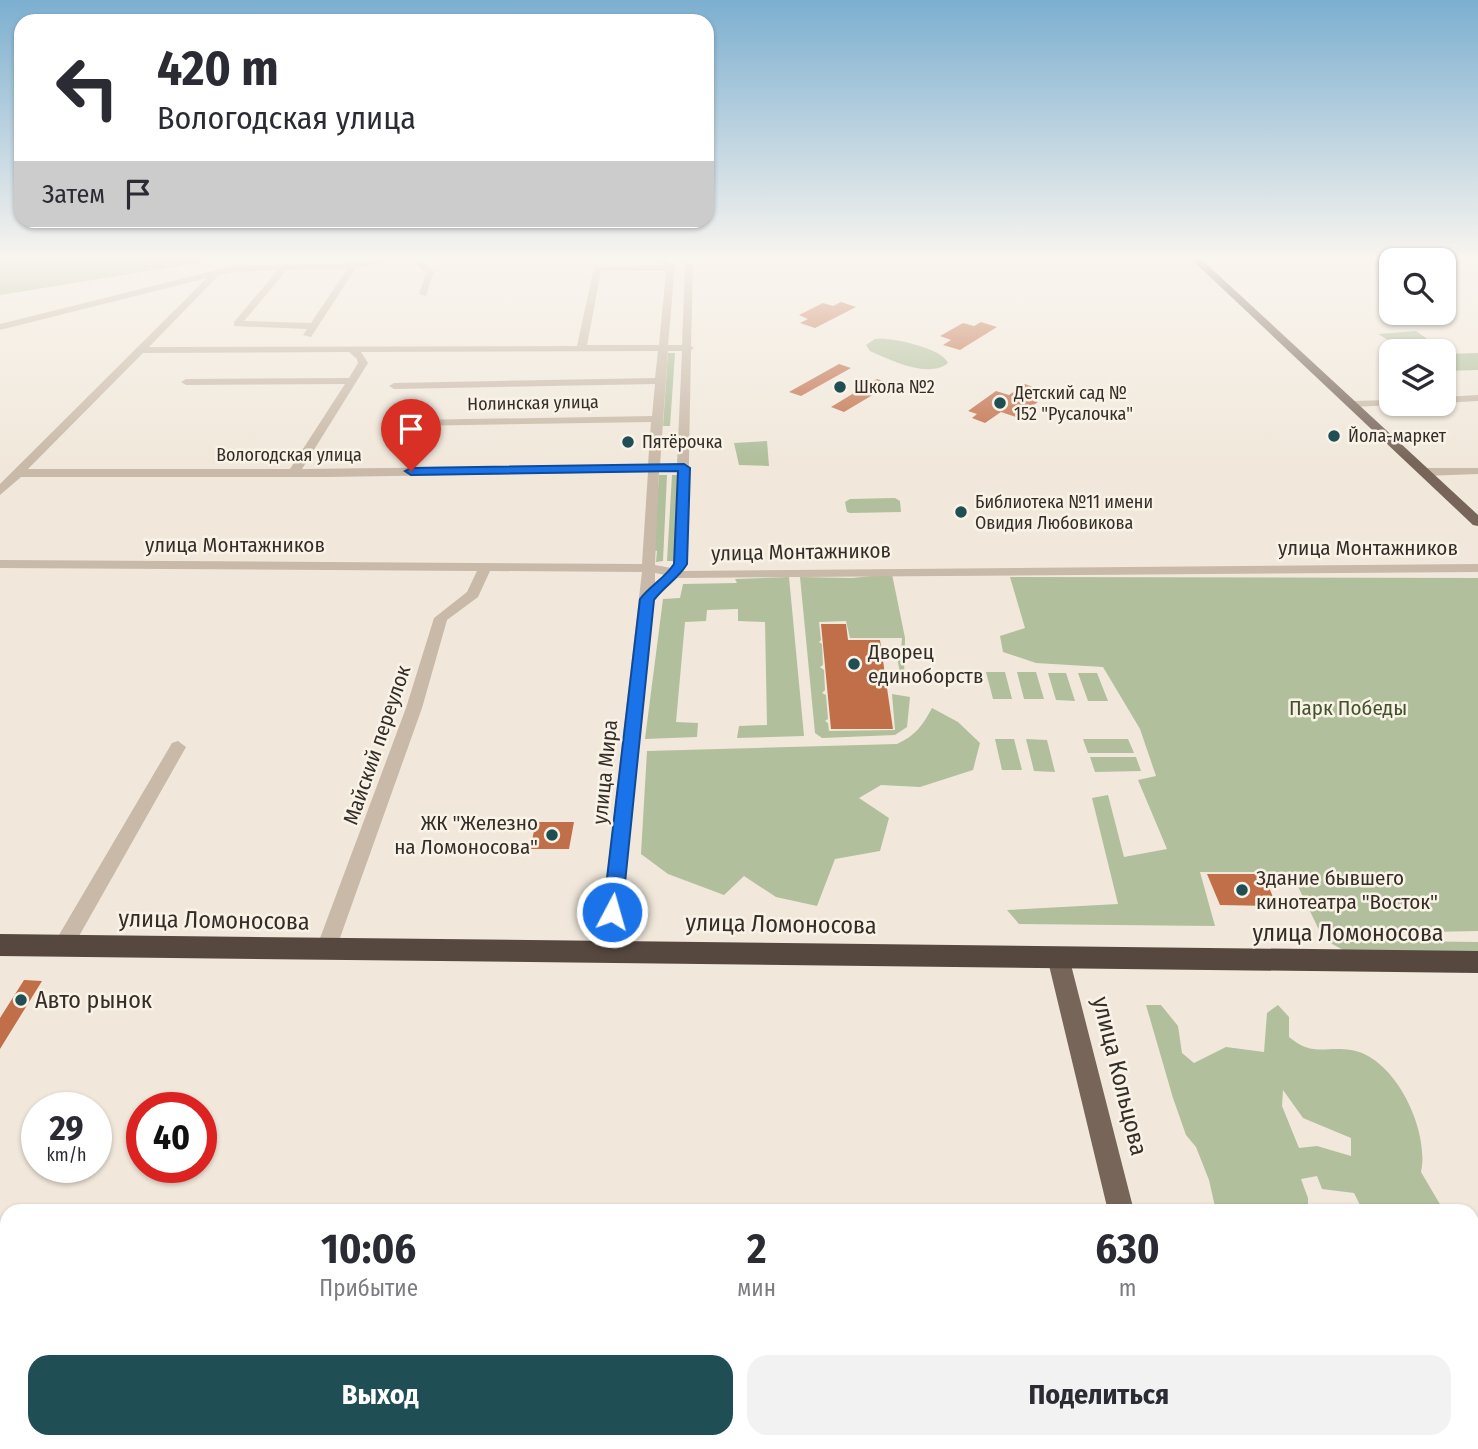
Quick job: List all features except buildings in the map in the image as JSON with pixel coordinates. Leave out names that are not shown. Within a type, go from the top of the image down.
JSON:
[{"type":"highway","name":"улица Ломоносова","points":[[0,944],[1478,962]]},
{"type":"main road","points":[[1268,326],[1478,522]]},
{"type":"main road","name":"улица Кольцова","points":[[1058,957],[1119,1204]]},
{"type":"street","points":[[0,491],[165,326]]},
{"type":"street","points":[[299,326],[314,326]]},
{"type":"street","points":[[299,349],[314,326]]},
{"type":"street","points":[[581,349],[586,326]]},
{"type":"street","name":"улица Мира","points":[[608,950],[647,599],[657,419],[667,326]]},
{"type":"street","points":[[647,599],[655,588],[675,574],[681,564],[689,326]]},
{"type":"street","points":[[142,349],[689,348]]},
{"type":"street","points":[[294,473],[363,363],[362,358],[352,349]]},
{"type":"street","points":[[186,382],[352,381]]},
{"type":"street","points":[[394,386],[660,381]]},
{"type":"street","points":[[1456,399],[1478,398]]},
{"type":"street","points":[[1353,404],[1379,403]]},
{"type":"street","name":"Нолинская улица","points":[[410,422],[657,419]]},
{"type":"street","name":"Вологодская улица","points":[[19,473],[684,468]]},
{"type":"street","points":[[1425,472],[1478,471]]},
{"type":"street","name":"улица Монтажников","points":[[0,564],[648,568],[675,574],[1478,568]]},
{"type":"street","name":"Майский переулок","points":[[326,949],[414,708],[441,618],[472,594],[485,567]]},
{"type":"street","points":[[63,946],[178,747]]},
{"type":"green space","points":[[1416,331],[1427,339],[1386,339],[1378,334]]},
{"type":"green space","points":[[875,339],[926,348],[948,363],[931,369],[920,369],[898,363],[870,351],[866,345]]},
{"type":"green space","points":[[668,353],[675,353],[670,426],[663,426]]},
{"type":"green space","points":[[1478,353],[1478,370],[1456,371],[1456,354]]},
{"type":"green space","points":[[767,441],[769,466],[739,465],[734,443]]},
{"type":"green space","points":[[659,475],[667,475],[663,561],[656,562],[657,551],[654,550]]},
{"type":"green space","points":[[672,475],[679,475],[677,561],[667,561]]},
{"type":"green space","points":[[895,498],[900,501],[901,512],[850,513],[847,512],[845,502],[850,499]]},
{"type":"green space","points":[[892,574],[905,638],[904,679],[901,678],[897,657],[901,652],[902,638],[850,638],[846,621],[819,622],[823,665],[820,667],[824,670],[825,690],[822,693],[826,695],[828,719],[825,721],[829,731],[895,730],[892,694],[910,697],[907,727],[895,735],[822,738],[815,733],[800,577],[852,578]]},
{"type":"green space","points":[[789,577],[804,736],[737,738],[739,726],[767,725],[765,622],[738,621],[738,609],[707,610],[706,621],[685,622],[676,722],[698,723],[697,737],[645,739],[663,599],[680,598],[683,584],[737,583],[735,579]]},
{"type":"green space","name":"Парк Победы","points":[[1010,577],[1478,578],[1478,931],[1321,934],[1291,872],[1200,872],[1215,926],[1019,924],[1007,910],[1118,904],[1092,798],[1108,795],[1124,857],[1167,849],[1138,780],[1156,776],[1140,729],[1103,667],[1036,663],[1003,652],[1000,636],[1025,628]]},
{"type":"green space","points":[[986,672],[1005,672],[1012,699],[993,699]]},
{"type":"green space","points":[[1017,672],[1036,672],[1044,699],[1024,699]]},
{"type":"green space","points":[[1048,673],[1066,673],[1075,701],[1056,700]]},
{"type":"green space","points":[[1078,673],[1097,673],[1108,701],[1088,701]]},
{"type":"green space","points":[[932,708],[958,722],[980,743],[973,770],[920,787],[881,785],[859,798],[889,818],[880,851],[835,859],[817,906],[776,897],[744,876],[724,895],[668,874],[641,854],[647,751],[897,744],[918,729]]},
{"type":"green space","points":[[995,739],[1014,739],[1022,770],[1002,770]]},
{"type":"green space","points":[[1026,739],[1047,740],[1055,772],[1034,771]]},
{"type":"green space","points":[[1083,739],[1128,739],[1134,753],[1088,753]]},
{"type":"green space","points":[[1090,757],[1136,757],[1141,771],[1095,772]]},
{"type":"green space","points":[[1325,940],[1478,942],[1478,951],[1345,951]]},
{"type":"green space","points":[[1146,1005],[1161,1005],[1178,1026],[1182,1053],[1194,1063],[1226,1047],[1264,1052],[1267,1013],[1278,1005],[1289,1017],[1289,1037],[1297,1043],[1312,1049],[1351,1050],[1367,1056],[1382,1066],[1395,1081],[1415,1118],[1420,1137],[1421,1172],[1440,1204],[1360,1204],[1354,1193],[1322,1189],[1317,1176],[1301,1179],[1308,1204],[1214,1204],[1209,1180],[1196,1147],[1186,1135]],"holes":[[[1283,1090],[1303,1118],[1351,1138],[1351,1156],[1317,1146],[1299,1148],[1282,1106]]]},
{"type":"place","name":"Школа №2","points":[[840,387]]},
{"type":"place","name":"Детский сад № 152 \"Русалочка\"","points":[[1000,403]]},
{"type":"place","name":"Йола-маркет","points":[[1334,436]]},
{"type":"place","name":"Пятёрочка","points":[[628,442]]},
{"type":"place","name":"Библиотека №11 имени Овидия Любовикова","points":[[961,512]]},
{"type":"place","name":"Дворец единоборств","points":[[854,664]]},
{"type":"place","name":"ЖК \"Железно на Ломоносова\"","points":[[552,835]]},
{"type":"place","name":"Здание бывшего кинотеатра \"Восток\"","points":[[1242,890]]},
{"type":"place","name":"Авто рынок","points":[[21,1000]]},
{"type":"route","points":[[411,471],[684,468],[681,564],[675,574],[655,588],[647,599],[612,912]]}]
